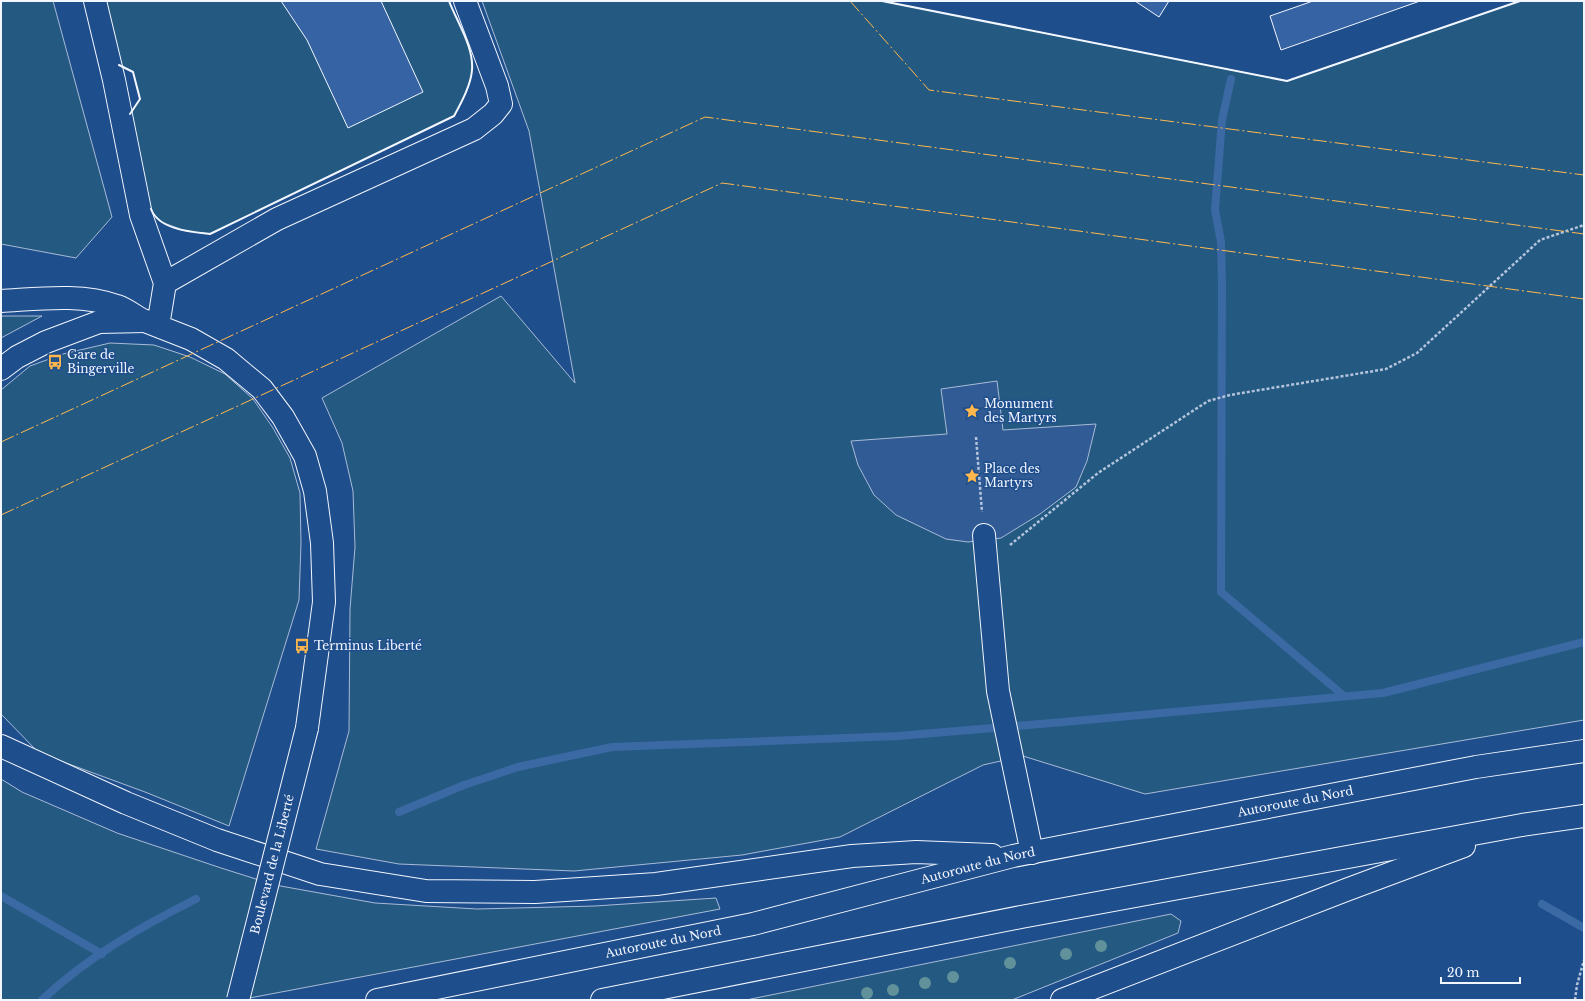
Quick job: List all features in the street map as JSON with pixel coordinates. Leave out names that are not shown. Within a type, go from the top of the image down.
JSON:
[{"type":"main road","points":[[1,369],[17,357],[46,342],[99,322],[151,324],[165,283],[141,215],[114,80],[95,1]]},
{"type":"main road","points":[[165,283],[276,219],[474,129],[493,114],[501,104],[497,86],[465,1]]},
{"type":"main road","name":"Boulevard de la Liberté","points":[[1,301],[53,298],[88,300],[117,306],[151,324],[191,339],[226,359],[262,389],[283,417],[305,456],[315,491],[320,528],[324,602],[307,728],[238,1000]]},
{"type":"main road","points":[[1,746],[126,803],[217,840],[320,874],[426,891],[535,892],[656,884],[852,856],[916,852],[1022,854],[1008,746],[998,691],[984,535]]},
{"type":"main road","points":[[1,731],[28,758]]},
{"type":"main road","name":"Autoroute du Nord","points":[[377,1000],[753,924],[1022,854],[1476,767],[1584,750]]},
{"type":"main road","points":[[602,1000],[1021,917],[1522,825],[1584,816]]},
{"type":"main road","points":[[1062,1000],[1346,890],[1522,825]]},
{"type":"path","points":[[987,564],[1098,473],[1208,401],[1230,395],[1386,369],[1417,353],[1540,240],[1584,225]]},
{"type":"path","points":[[976,437],[984,535]]},
{"type":"path","points":[[1575,1000],[1577,985],[1584,960]]},
{"type":"shaded area","points":[[1,1],[53,1],[112,217],[76,258],[1,244]]},
{"type":"shaded area","points":[[100,1],[449,1],[468,44],[472,61],[470,82],[454,116],[210,234],[186,231],[161,222],[152,212],[129,116],[140,99],[133,72],[115,63]]},
{"type":"shaded area","points":[[482,1],[882,1],[1287,81],[1520,1],[1584,1],[1584,720],[1145,794],[1023,756],[983,765],[840,837],[742,855],[574,871],[399,864],[316,849],[349,731],[350,609],[355,547],[353,491],[342,443],[322,398],[501,296],[575,383],[529,131]]},
{"type":"shaded area","points":[[1,316],[42,316],[1,338]]},
{"type":"shaded area","points":[[110,343],[154,345],[190,357],[225,374],[253,399],[273,428],[290,458],[300,493],[301,543],[299,600],[229,826],[145,792],[39,753],[1,714],[1,390],[30,366],[63,354]]},
{"type":"shaded area","name":"Place des Martyrs","points":[[997,381],[1003,430],[1096,424],[1087,461],[1076,487],[1040,514],[1001,538],[968,542],[946,539],[896,515],[874,495],[858,465],[851,441],[947,434],[941,389]]},
{"type":"shaded area","points":[[1,779],[22,792],[117,833],[275,885],[375,903],[477,909],[595,906],[716,898],[720,909],[239,1000],[1,1000]]},
{"type":"shaded area","points":[[1171,914],[1181,921],[1178,933],[1012,1000],[746,1000]]},
{"type":"building","points":[[281,1],[381,1],[423,92],[348,128],[307,40]]},
{"type":"building","points":[[1135,1],[1169,1],[1159,17]]},
{"type":"building","points":[[1313,1],[1420,1],[1281,50],[1270,16]]},
{"type":"waterway","points":[[1231,79],[1222,120],[1215,210],[1221,242],[1222,283],[1221,592],[1344,696]]},
{"type":"waterway","points":[[399,812],[464,785],[518,767],[612,747],[898,736],[1383,693],[1584,642]]},
{"type":"waterway","points":[[1,896],[102,954]]},
{"type":"waterway","points":[[42,1000],[77,970],[115,944],[155,920],[196,899]]},
{"type":"waterway","points":[[1542,904],[1584,928]]},
{"type":"wall","points":[[151,209],[155,216],[168,226],[186,231],[210,234],[454,116],[470,82],[472,61],[468,44],[449,1]]},
{"type":"wall","points":[[882,1],[1287,81],[1520,1]]},
{"type":"wall","points":[[119,65],[133,72],[140,99],[130,114]]},
{"type":"power","points":[[850,1],[929,90],[1584,175]]},
{"type":"power","points":[[1,442],[705,117],[1584,234]]},
{"type":"power","points":[[1,515],[722,183],[1584,299]]},
{"type":"place","name":"Gare de Bingerville","points":[[55,362]]},
{"type":"place","name":"Monument des Martyrs","points":[[972,411]]},
{"type":"place","name":"Place des Martyrs","points":[[972,476]]},
{"type":"place","name":"Terminus Liberté","points":[[302,646]]}]
